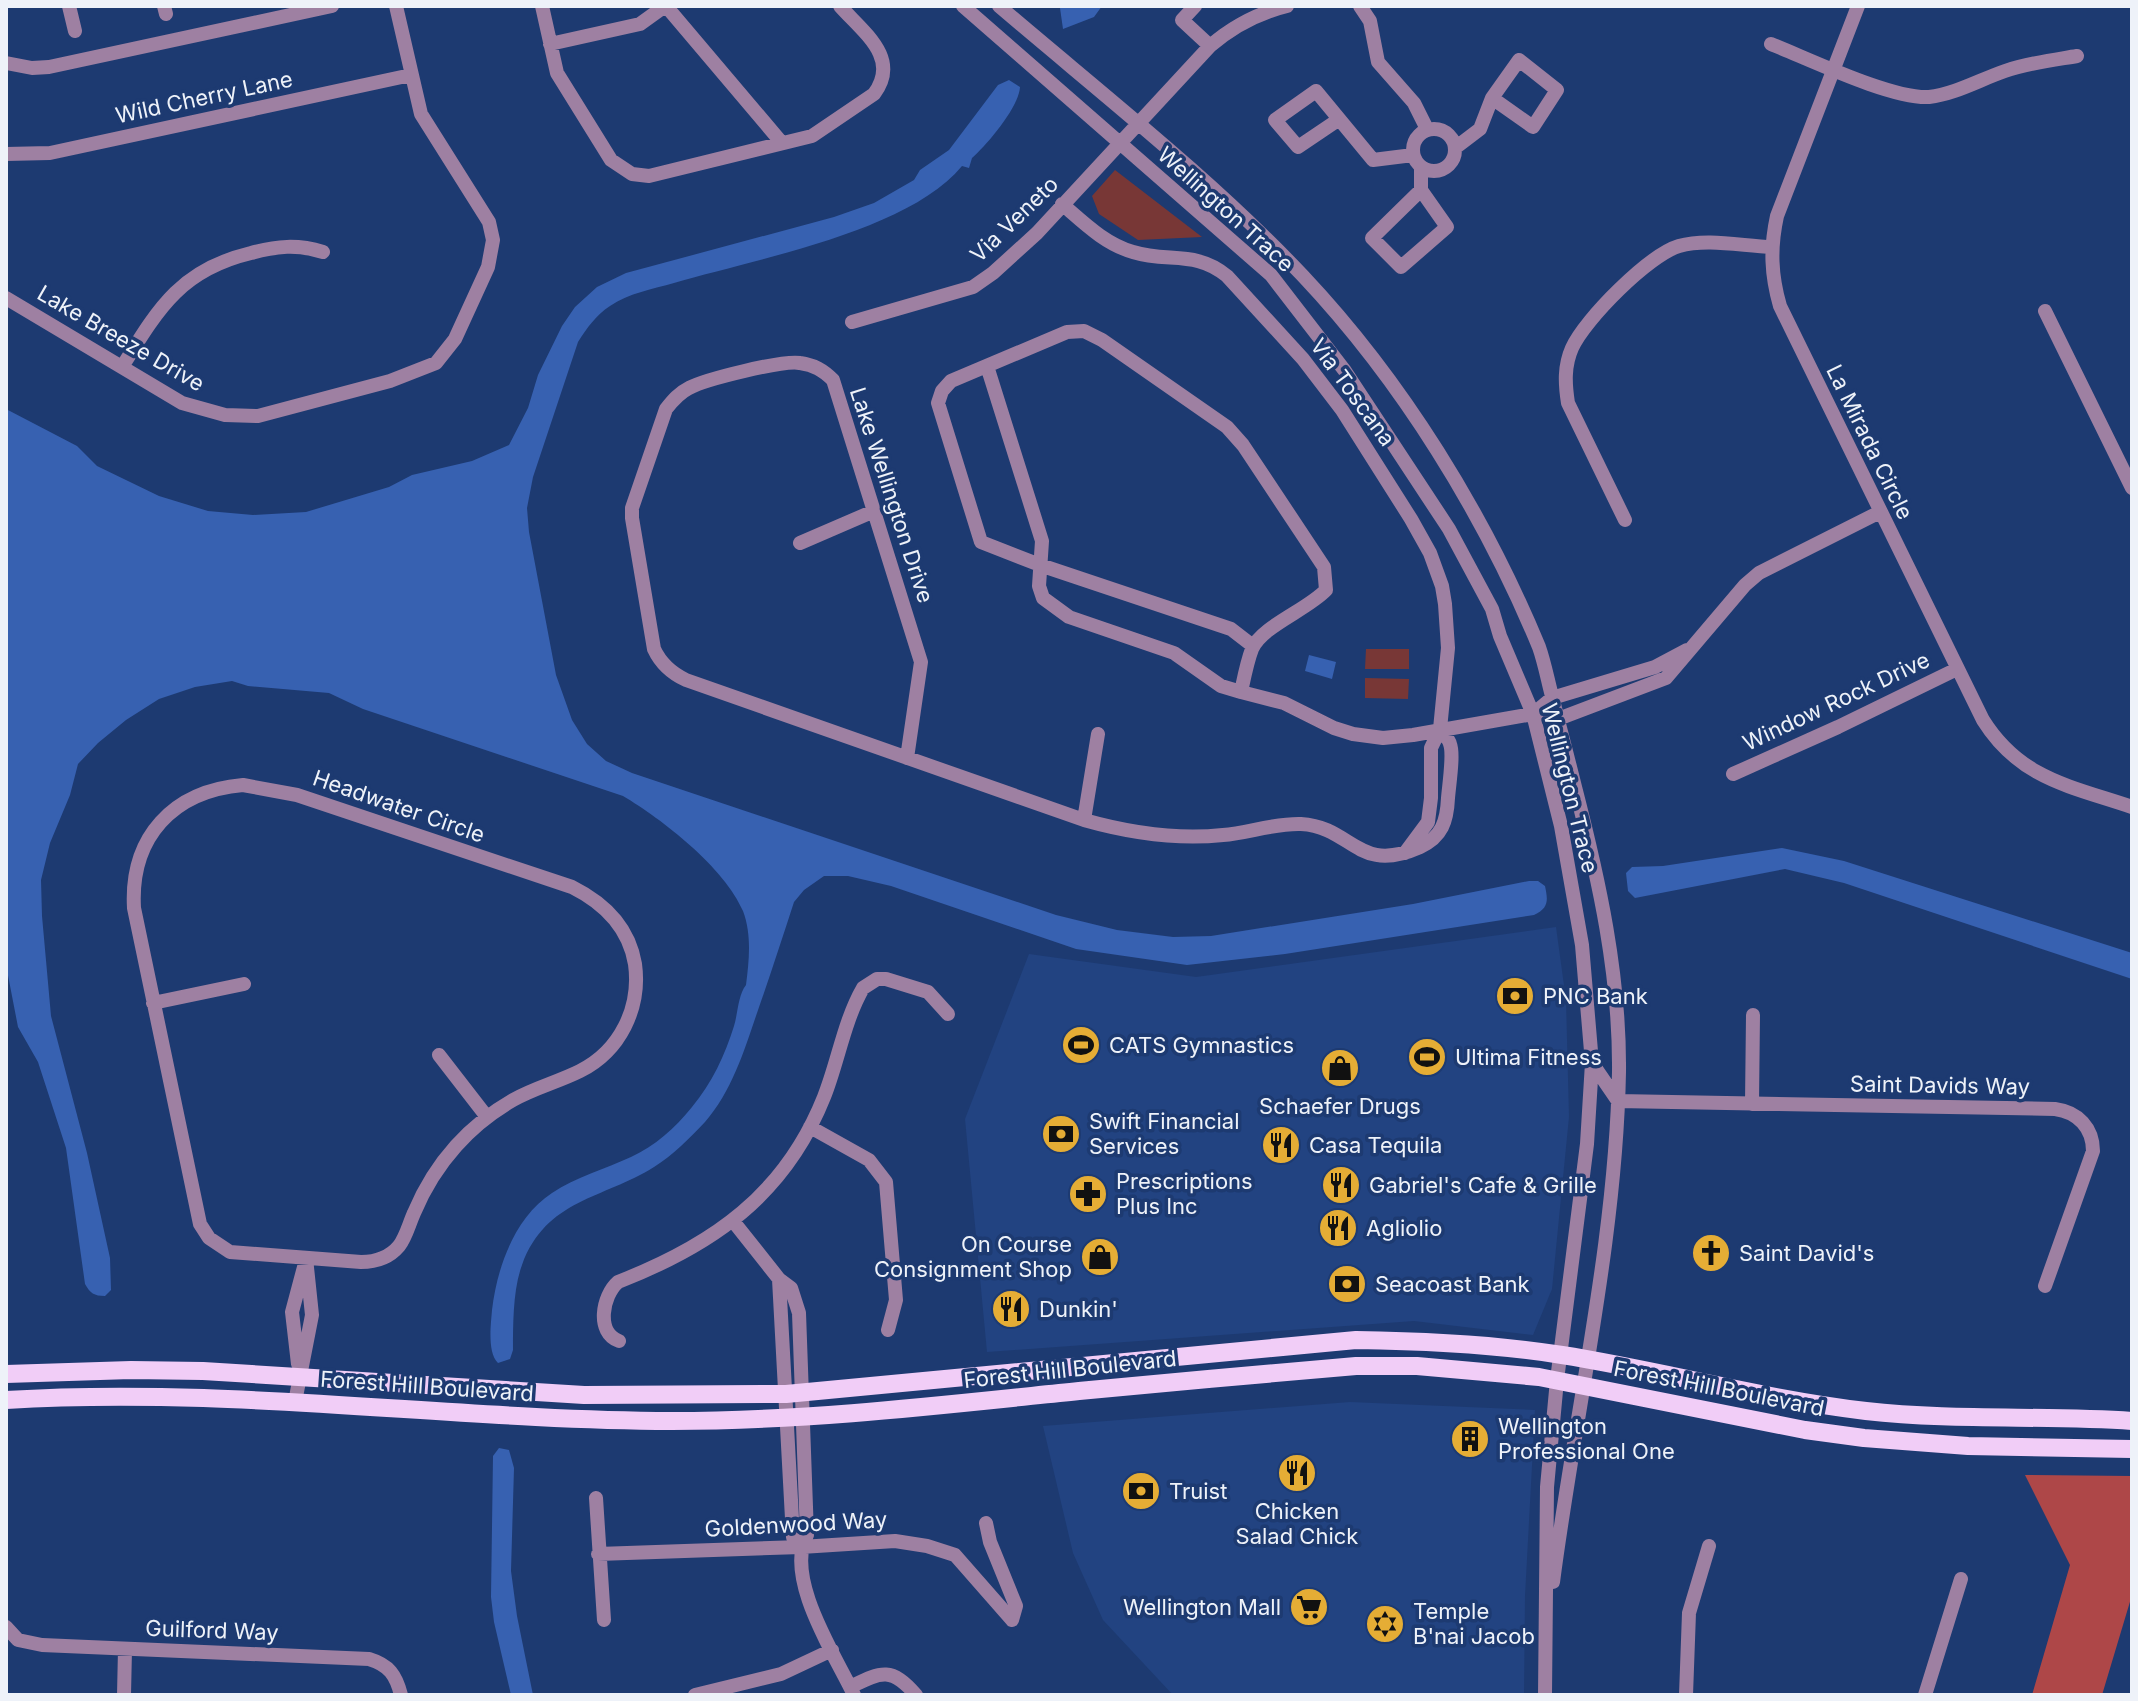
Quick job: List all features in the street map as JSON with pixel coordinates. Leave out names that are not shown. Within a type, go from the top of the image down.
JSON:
[{"type":"main road","name":"Forest Hill Boulevard","points":[[6,1374],[131,1370],[299,1376],[584,1395],[794,1393],[1356,1340],[1478,1345],[1560,1354],[1821,1404],[1924,1416],[2132,1421]]},
{"type":"main road","name":"Forest Hill Boulevard","points":[[6,1400],[131,1395],[584,1420],[796,1418],[880,1413],[1356,1366],[1478,1370],[1557,1380],[1805,1430],[1864,1438],[1968,1446],[2132,1449]]},
{"type":"main road","points":[[1821,1404],[1864,1438]]},
{"type":"street","points":[[69,6],[75,31]]},
{"type":"street","points":[[6,63],[32,68],[49,67],[332,6]]},
{"type":"street","name":"Lake Breeze Drive","points":[[6,298],[193,407],[225,415],[258,416],[390,381],[436,363],[451,347],[482,281],[492,258],[493,240],[489,222],[421,114],[396,6]]},
{"type":"street","points":[[542,6],[557,73],[611,160],[624,171],[649,176],[812,136],[874,94],[885,69],[881,52],[840,6]]},
{"type":"street","points":[[550,44],[640,24],[666,6],[782,143]]},
{"type":"street","name":"Wellington Trace","points":[[963,6],[1271,275],[1345,371],[1449,529],[1492,609],[1533,714],[1561,826],[1582,945],[1592,1063],[1586,1157],[1560,1354],[1547,1487],[1545,1695]]},
{"type":"street","name":"Wellington Trace","points":[[999,6],[1234,206],[1305,279],[1374,362],[1434,445],[1490,541],[1541,652],[1604,906],[1615,992],[1618,1101],[1610,1192],[1588,1359],[1566,1483],[1545,1645]]},
{"type":"street","points":[[1195,6],[1182,20],[1210,46]]},
{"type":"street","name":"Via Veneto","points":[[852,322],[973,287],[1012,257],[1210,46],[1235,26],[1270,8],[1287,6]]},
{"type":"street","points":[[1360,6],[1370,21],[1378,62],[1414,103],[1427,129]]},
{"type":"street","name":"La Mirada Circle","points":[[1858,6],[1780,206],[1772,247],[1774,286],[1780,306],[1993,737],[2020,763],[2054,781],[2132,807]]},
{"type":"street","points":[[1771,44],[1898,93],[1929,97],[1950,93],[2033,63],[2077,56]]},
{"type":"street","points":[[1338,120],[1373,160],[1417,161],[1427,170],[1441,170],[1452,161],[1455,148],[1480,129],[1492,98],[1519,60],[1557,90],[1533,127],[1492,98]]},
{"type":"street","name":"Wild Cherry Lane","points":[[6,154],[50,153],[411,75]]},
{"type":"street","points":[[1427,129],[1446,132],[1455,148]]},
{"type":"street","points":[[1421,190],[1372,238],[1401,267],[1447,227],[1421,190],[1414,142],[1427,129]]},
{"type":"street","name":"Via Toscana","points":[[1062,204],[1116,246],[1150,256],[1196,259],[1221,270],[1265,316],[1342,410],[1411,519],[1442,586],[1448,639],[1440,729]]},
{"type":"street","points":[[1625,520],[1568,403],[1566,374],[1573,346],[1589,322],[1645,265],[1660,254],[1698,243],[1772,247]]},
{"type":"street","points":[[122,367],[157,311],[173,292],[196,274],[233,257],[281,245],[303,246],[323,252]]},
{"type":"street","points":[[2045,311],[2132,488]]},
{"type":"street","points":[[1241,692],[1253,646],[1263,635],[1317,600],[1326,590],[1324,567],[1243,445],[1227,427],[1102,340],[1084,331],[1067,332],[951,381],[942,391],[938,403],[981,542],[1231,629],[1253,646]]},
{"type":"street","name":"Lake Wellington Drive","points":[[907,758],[921,662],[833,380],[824,371],[812,366],[784,362],[690,387],[675,397],[666,409],[632,508],[651,640],[658,658],[670,672],[686,680],[907,758],[1084,820],[1141,833],[1188,837],[1301,824],[1326,831],[1368,854],[1386,857],[1404,854],[1431,842],[1443,829],[1448,804],[1451,745],[1440,729]]},
{"type":"street","points":[[987,366],[1042,541],[1039,586],[1043,598],[1069,617],[1174,653],[1221,686],[1284,703],[1334,728],[1363,736],[1393,738],[1533,714],[1558,719],[1666,678],[1745,585],[1759,573],[1880,512]]},
{"type":"street","points":[[800,543],[874,511]]},
{"type":"street","points":[[1533,714],[1552,698],[1655,667],[1695,646]]},
{"type":"street","name":"Window Rock Drive","points":[[1733,774],[1957,669]]},
{"type":"street","points":[[1084,820],[1098,734]]},
{"type":"street","name":"Headwater Circle","points":[[252,785],[297,795],[572,887],[588,895],[613,917],[630,946],[636,977],[629,1019],[611,1047],[592,1064],[538,1087],[487,1117],[443,1161],[427,1185],[403,1239],[392,1252],[369,1262],[230,1252],[215,1244],[204,1231],[134,908],[135,873],[147,841],[163,819],[192,798],[209,791],[252,785]]},
{"type":"street","points":[[619,1341],[605,1331],[605,1304],[612,1288],[618,1282],[690,1251],[733,1221],[773,1181],[810,1127],[824,1097],[858,996],[869,982],[886,979],[928,992],[948,1014]]},
{"type":"street","points":[[153,1003],[244,984]]},
{"type":"street","points":[[1752,1104],[1753,1015]]},
{"type":"street","points":[[439,1055],[487,1117]]},
{"type":"street","points":[[1592,1063],[1618,1101]]},
{"type":"street","name":"Saint Davids Way","points":[[1618,1101],[2055,1109],[2072,1113],[2090,1133],[2093,1151],[2045,1286]]},
{"type":"street","points":[[810,1127],[869,1160],[886,1182],[896,1300],[888,1330]]},
{"type":"street","points":[[733,1221],[779,1279],[791,1288],[799,1313],[794,1393],[807,1535],[801,1547],[805,1589],[852,1691],[872,1676],[890,1674],[899,1677],[916,1695]]},
{"type":"street","points":[[295,1402],[299,1376],[292,1312],[306,1258]]},
{"type":"street","points":[[596,1498],[604,1620]]},
{"type":"street","name":"Goldenwood Way","points":[[598,1554],[895,1541],[927,1546],[955,1555],[1012,1620],[1016,1606],[993,1550],[986,1523]]},
{"type":"street","points":[[1686,1695],[1685,1649],[1689,1613],[1709,1546]]},
{"type":"street","points":[[1925,1695],[1961,1579]]},
{"type":"street","name":"Guilford Way","points":[[8,1634],[26,1643],[42,1645],[369,1659],[397,1677],[401,1695]]},
{"type":"street","points":[[124,1695],[125,1649]]},
{"type":"street","points":[[695,1695],[781,1674],[832,1650]]},
{"type":"shaded area","points":[[1062,6],[1102,6],[1094,17],[1063,29]]},
{"type":"shaded area","points":[[1009,80],[1020,87],[1014,105],[994,135],[972,158],[969,168],[962,166],[937,189],[905,209],[828,240],[625,298],[600,313],[578,342],[533,477],[527,508],[556,675],[572,720],[587,744],[606,761],[632,773],[1056,915],[1117,930],[1173,937],[1211,936],[1413,904],[1529,881],[1538,881],[1545,886],[1545,906],[1534,915],[1285,954],[1187,965],[1076,949],[891,886],[848,876],[824,876],[804,890],[794,902],[742,1056],[714,1110],[675,1152],[661,1162],[635,1178],[578,1203],[546,1226],[532,1243],[519,1274],[510,1359],[498,1363],[490,1338],[494,1294],[503,1260],[528,1215],[561,1187],[640,1153],[656,1142],[685,1115],[712,1078],[730,1037],[746,985],[749,939],[743,911],[722,878],[691,846],[623,796],[363,709],[329,693],[248,686],[232,681],[195,687],[159,699],[126,720],[78,764],[70,795],[50,843],[41,880],[51,1016],[87,1153],[110,1258],[111,1290],[105,1296],[89,1290],[85,1284],[66,1148],[38,1062],[18,1027],[6,965],[6,409],[77,446],[97,466],[159,496],[208,511],[253,515],[306,512],[389,487],[412,475],[472,461],[509,445],[562,326],[575,307],[597,287],[626,273],[834,217],[874,203],[914,180],[920,170],[949,150],[998,85]]},
{"type":"shaded area","points":[[1115,170],[1202,237],[1138,240],[1099,214],[1092,196]]},
{"type":"shaded area","points":[[1366,649],[1409,649],[1409,669],[1365,669]]},
{"type":"shaded area","points":[[1309,655],[1336,662],[1332,679],[1305,671]]},
{"type":"shaded area","points":[[1365,678],[1409,679],[1408,699],[1365,698]]},
{"type":"shaded area","points":[[1782,848],[1844,861],[2132,953],[2132,979],[1844,883],[1785,869],[1635,898],[1628,891],[1626,873],[1632,867],[1663,866]]},
{"type":"shaded area","points":[[1556,927],[1566,1000],[1569,1117],[1552,1289],[1533,1335],[1414,1321],[987,1352],[965,1119],[1029,954],[1196,977]]},
{"type":"shaded area","points":[[1350,1402],[1535,1410],[1525,1596],[1524,1695],[1173,1695],[1103,1620],[1073,1553],[1043,1426]]},
{"type":"shaded area","points":[[499,1448],[509,1450],[514,1468],[511,1571],[533,1695],[511,1695],[494,1622],[491,1597],[493,1456]]},
{"type":"shaded area","points":[[2025,1475],[2132,1476],[2132,1595],[2102,1695],[2032,1695],[2070,1565]]},
{"type":"place","name":"PNC Bank","points":[[1515,996]]},
{"type":"place","name":"CATS Gymnastics","points":[[1081,1045]]},
{"type":"place","name":"Ultima Fitness","points":[[1427,1057]]},
{"type":"place","name":"Schaefer Drugs","points":[[1340,1068]]},
{"type":"place","name":"Swift Financial Services","points":[[1061,1134]]},
{"type":"place","name":"Casa Tequila","points":[[1281,1145]]},
{"type":"place","name":"Gabriel's Cafe & Grille","points":[[1341,1185]]},
{"type":"place","name":"Prescriptions Plus Inc","points":[[1088,1194]]},
{"type":"place","name":"Agliolio","points":[[1338,1228]]},
{"type":"place","name":"Saint David's","points":[[1711,1253]]},
{"type":"place","name":"On Course Consignment Shop","points":[[1100,1257]]},
{"type":"place","name":"Seacoast Bank","points":[[1347,1284]]},
{"type":"place","name":"Dunkin'","points":[[1011,1309]]},
{"type":"place","name":"Wellington Professional One","points":[[1470,1439]]},
{"type":"place","name":"Chicken Salad Chick","points":[[1297,1473]]},
{"type":"place","name":"Truist","points":[[1141,1491]]},
{"type":"place","name":"Wellington Mall","points":[[1309,1607]]},
{"type":"place","name":"Temple B'nai Jacob","points":[[1385,1624]]}]
